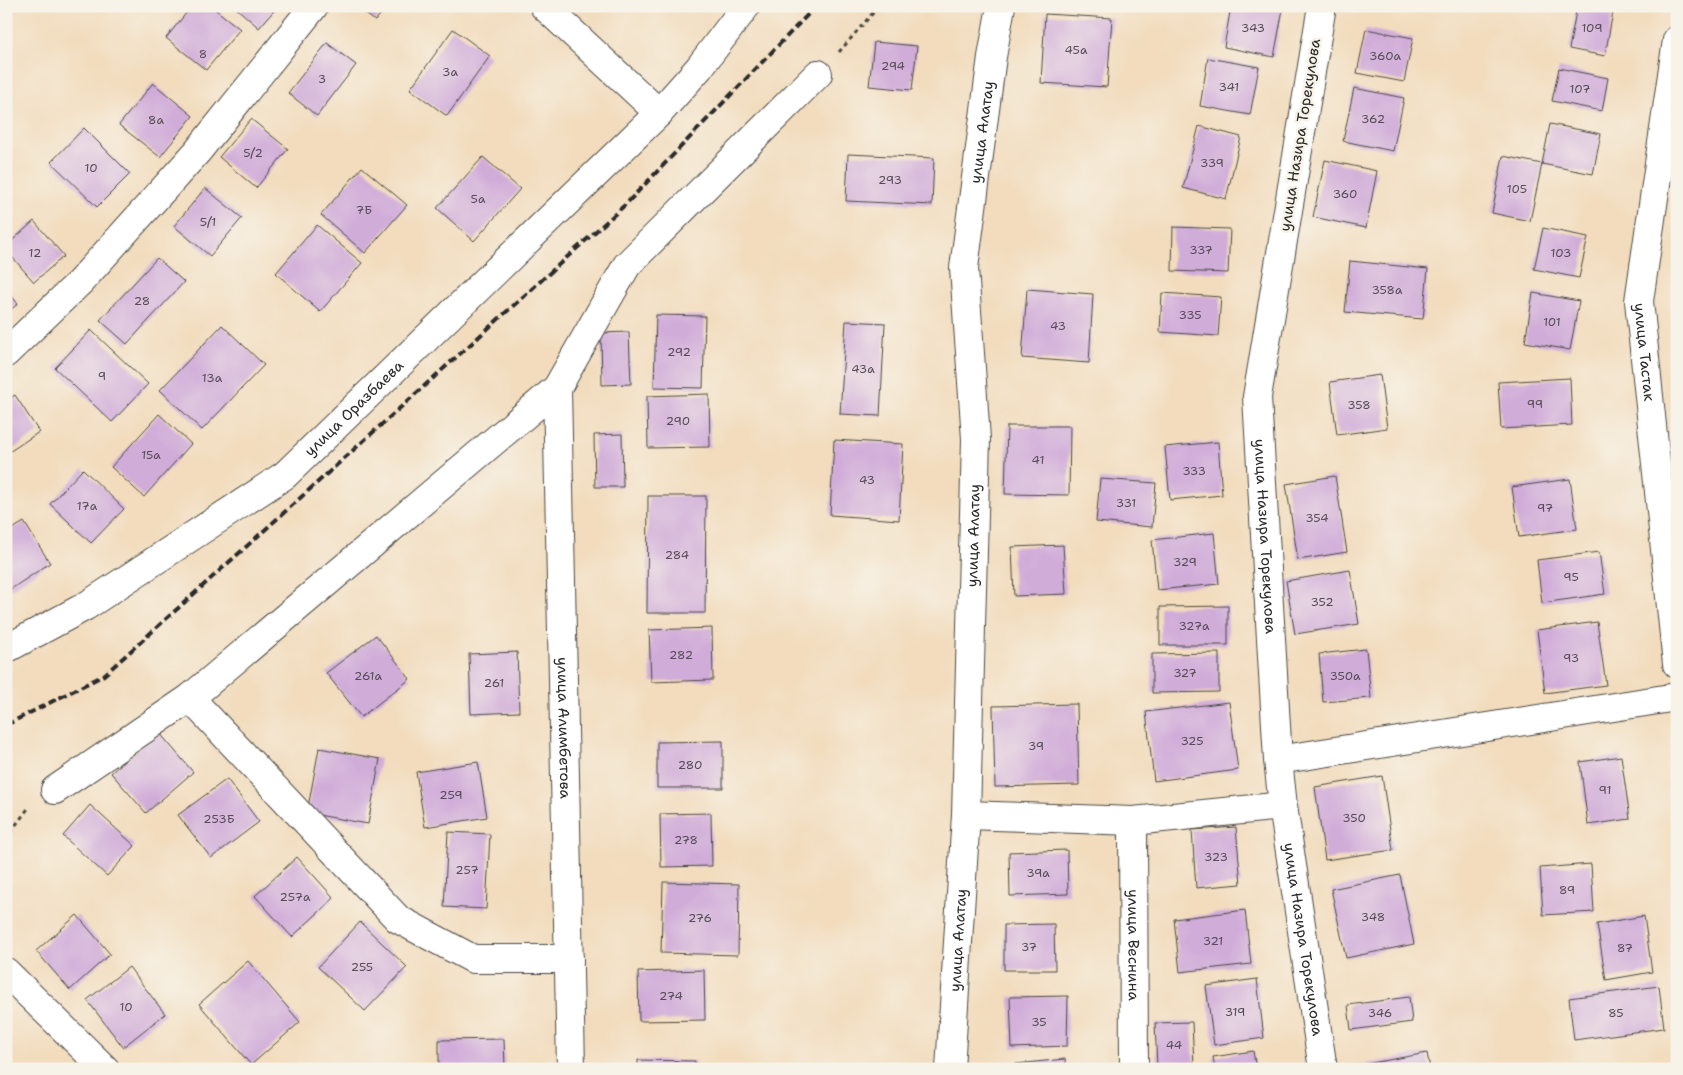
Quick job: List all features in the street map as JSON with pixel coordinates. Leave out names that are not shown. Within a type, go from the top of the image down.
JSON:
[{"type":"street","points":[[6,354],[80,282],[190,160],[314,6]]},
{"type":"street","points":[[544,6],[659,113]]},
{"type":"street","name":"улица Оразбаева","points":[[6,649],[86,606],[285,474],[659,113],[699,68],[746,6]]},
{"type":"street","name":"улица Алатау","points":[[950,1069],[966,815],[976,439],[964,268],[1001,6]]},
{"type":"street","name":"улица Назира Торекулова","points":[[1322,6],[1257,397],[1278,760],[1323,1069]]},
{"type":"street","name":"улица Тастак","points":[[1677,40],[1639,301],[1677,664]]},
{"type":"street","points":[[55,790],[190,698],[556,388],[627,266],[818,74]]},
{"type":"street","name":"улица Алимбетова","points":[[556,388],[571,1069]]},
{"type":"street","points":[[190,698],[398,919],[472,958],[569,959]]},
{"type":"street","points":[[1278,760],[1677,698]]},
{"type":"street","points":[[966,815],[1133,821],[1284,806]]},
{"type":"street","name":"улица Веснина","points":[[1133,821],[1134,1069]]},
{"type":"street","points":[[6,972],[105,1069]]},
{"type":"path","points":[[818,74],[879,6]]},
{"type":"path","points":[[6,838],[32,803],[55,790]]},
{"type":"building","points":[[192,6],[211,6],[240,29],[206,70],[166,38]]},
{"type":"building","points":[[234,6],[278,6],[259,28]]},
{"type":"building","points":[[356,6],[387,6],[375,21]]},
{"type":"building","points":[[1231,6],[1268,6],[1283,9],[1274,57],[1224,47]]},
{"type":"building","points":[[1577,6],[1614,6],[1605,56],[1569,49]]},
{"type":"building","points":[[1045,14],[1112,18],[1107,87],[1041,83]]},
{"type":"building","points":[[453,29],[490,56],[447,116],[410,89]]},
{"type":"building","points":[[1366,29],[1413,38],[1404,82],[1357,73]]},
{"type":"building","points":[[874,42],[917,46],[912,90],[869,86]]},
{"type":"building","points":[[327,43],[356,65],[317,116],[288,93]]},
{"type":"building","points":[[1208,58],[1259,67],[1250,115],[1200,106]]},
{"type":"building","points":[[1559,68],[1608,78],[1602,111],[1552,101]]},
{"type":"building","points":[[153,83],[193,116],[160,157],[119,125]]},
{"type":"building","points":[[1354,88],[1404,98],[1393,151],[1343,141]]},
{"type":"building","points":[[251,119],[288,149],[256,188],[219,157]]},
{"type":"building","points":[[1550,124],[1601,134],[1593,174],[1542,164]]},
{"type":"building","points":[[1199,126],[1241,137],[1226,199],[1183,188]]},
{"type":"building","points":[[84,128],[130,174],[97,207],[51,162]]},
{"type":"building","points":[[848,154],[934,158],[932,205],[846,201]]},
{"type":"building","points":[[1503,156],[1542,164],[1530,221],[1492,213]]},
{"type":"building","points":[[483,157],[520,189],[474,241],[437,208]]},
{"type":"building","points":[[1325,160],[1377,171],[1366,228],[1313,217]]},
{"type":"building","points":[[362,167],[407,205],[365,253],[321,215]]},
{"type":"building","points":[[205,188],[242,218],[210,256],[174,226]]},
{"type":"building","points":[[34,221],[64,256],[34,282],[6,250],[6,246]]},
{"type":"building","points":[[317,225],[362,263],[320,312],[276,273]]},
{"type":"building","points":[[1173,227],[1230,229],[1228,273],[1172,271]]},
{"type":"building","points":[[1543,228],[1588,237],[1579,278],[1534,269]]},
{"type":"building","points":[[157,258],[184,282],[127,344],[100,320]]},
{"type":"building","points":[[1350,261],[1428,269],[1423,319],[1345,312]]},
{"type":"building","points":[[6,289],[18,304],[6,313]]},
{"type":"building","points":[[1027,289],[1093,294],[1089,363],[1022,358]]},
{"type":"building","points":[[1162,293],[1221,297],[1218,336],[1160,332]]},
{"type":"building","points":[[1533,293],[1579,301],[1570,350],[1525,342]]},
{"type":"building","points":[[656,315],[705,316],[703,388],[654,387]]},
{"type":"building","points":[[846,321],[885,323],[880,416],[840,414]]},
{"type":"building","points":[[222,325],[264,365],[202,430],[160,390]]},
{"type":"building","points":[[91,330],[148,384],[112,422],[55,368]]},
{"type":"building","points":[[629,332],[631,384],[602,385],[601,333]]},
{"type":"building","points":[[1380,375],[1387,428],[1337,435],[1330,382]]},
{"type":"building","points":[[1570,378],[1572,425],[1501,429],[1498,382]]},
{"type":"building","points":[[709,394],[710,447],[648,448],[647,396]]},
{"type":"building","points":[[15,395],[39,432],[6,454],[6,401]]},
{"type":"building","points":[[159,414],[191,444],[144,497],[111,467]]},
{"type":"building","points":[[1007,426],[1070,426],[1069,495],[1005,494]]},
{"type":"building","points":[[622,434],[623,487],[595,487],[594,435]]},
{"type":"building","points":[[834,440],[903,444],[899,520],[830,515]]},
{"type":"building","points":[[1218,442],[1222,495],[1170,500],[1165,447]]},
{"type":"building","points":[[83,469],[124,509],[91,543],[50,504]]},
{"type":"building","points":[[1335,476],[1347,552],[1298,560],[1286,484]]},
{"type":"building","points":[[1100,479],[1156,483],[1152,527],[1096,522]]},
{"type":"building","points":[[1570,479],[1577,529],[1519,537],[1512,487]]},
{"type":"building","points":[[648,496],[706,496],[705,613],[647,613]]},
{"type":"building","points":[[24,522],[50,563],[11,589],[6,581],[6,533]]},
{"type":"building","points":[[1214,533],[1219,584],[1157,590],[1152,540]]},
{"type":"building","points":[[1063,545],[1066,594],[1014,596],[1012,547]]},
{"type":"building","points":[[1599,552],[1605,594],[1542,603],[1537,560]]},
{"type":"building","points":[[1350,570],[1359,624],[1295,634],[1286,581]]},
{"type":"building","points":[[1228,606],[1228,645],[1160,645],[1160,607]]},
{"type":"building","points":[[1597,622],[1606,685],[1545,693],[1537,630]]},
{"type":"building","points":[[712,628],[713,680],[651,682],[649,630]]},
{"type":"building","points":[[376,635],[410,679],[361,717],[326,673]]},
{"type":"building","points":[[1366,649],[1371,698],[1323,702],[1319,654]]},
{"type":"building","points":[[517,652],[519,712],[471,714],[469,654]]},
{"type":"building","points":[[1219,653],[1219,692],[1152,693],[1152,654]]},
{"type":"building","points":[[1229,702],[1238,770],[1154,781],[1146,712]]},
{"type":"building","points":[[1077,704],[1079,785],[995,787],[993,706]]},
{"type":"building","points":[[158,731],[193,772],[146,813],[111,773]]},
{"type":"building","points":[[723,741],[723,788],[657,788],[657,742]]},
{"type":"building","points":[[319,748],[380,759],[368,824],[307,813]]},
{"type":"building","points":[[1621,756],[1630,819],[1588,825],[1580,762]]},
{"type":"building","points":[[478,762],[487,817],[425,827],[416,772]]},
{"type":"building","points":[[1382,776],[1393,850],[1325,860],[1315,787]]},
{"type":"building","points":[[227,779],[259,822],[211,858],[178,815]]},
{"type":"building","points":[[90,805],[135,846],[107,876],[63,836]]},
{"type":"building","points":[[711,813],[712,866],[661,867],[660,814]]},
{"type":"building","points":[[1236,827],[1241,884],[1196,888],[1192,830]]},
{"type":"building","points":[[448,832],[490,834],[486,909],[444,907]]},
{"type":"building","points":[[1067,850],[1068,894],[1010,896],[1009,852]]},
{"type":"building","points":[[297,857],[334,898],[292,937],[255,896]]},
{"type":"building","points":[[1591,864],[1594,912],[1543,915],[1540,868]]},
{"type":"building","points":[[1400,875],[1414,944],[1346,958],[1331,889]]},
{"type":"building","points":[[663,882],[739,884],[738,955],[661,953]]},
{"type":"building","points":[[1245,910],[1251,964],[1180,972],[1174,919]]},
{"type":"building","points":[[77,915],[110,954],[70,990],[36,951]]},
{"type":"building","points":[[1644,916],[1652,972],[1606,980],[1597,924]]},
{"type":"building","points":[[360,922],[407,967],[365,1011],[318,967]]},
{"type":"building","points":[[1054,924],[1055,970],[1004,970],[1004,925]]},
{"type":"building","points":[[248,961],[300,1022],[251,1065],[199,1004]]},
{"type":"building","points":[[129,967],[165,1014],[123,1047],[87,1000]]},
{"type":"building","points":[[704,970],[705,1020],[639,1021],[638,972]]},
{"type":"building","points":[[1257,979],[1264,1038],[1214,1045],[1206,986]]},
{"type":"building","points":[[1659,986],[1664,1028],[1574,1040],[1569,998]]},
{"type":"building","points":[[1068,996],[1067,1046],[1012,1048],[1010,997]]},
{"type":"building","points":[[1409,997],[1412,1022],[1351,1030],[1348,1005]]},
{"type":"building","points":[[1192,1022],[1194,1066],[1157,1067],[1155,1023]]},
{"type":"building","points":[[504,1039],[505,1069],[439,1069],[439,1040]]},
{"type":"building","points":[[1253,1051],[1256,1069],[1215,1069],[1213,1057]]},
{"type":"building","points":[[1427,1053],[1430,1069],[1355,1069],[1355,1066]]},
{"type":"building","points":[[1065,1059],[1066,1069],[1016,1069],[1016,1064]]},
{"type":"building","points":[[638,1060],[695,1061],[695,1069],[638,1069]]},
{"type":"railway","points":[[6,16],[15,6]]},
{"type":"railway","points":[[6,725],[104,675],[626,204],[816,6]]}]
